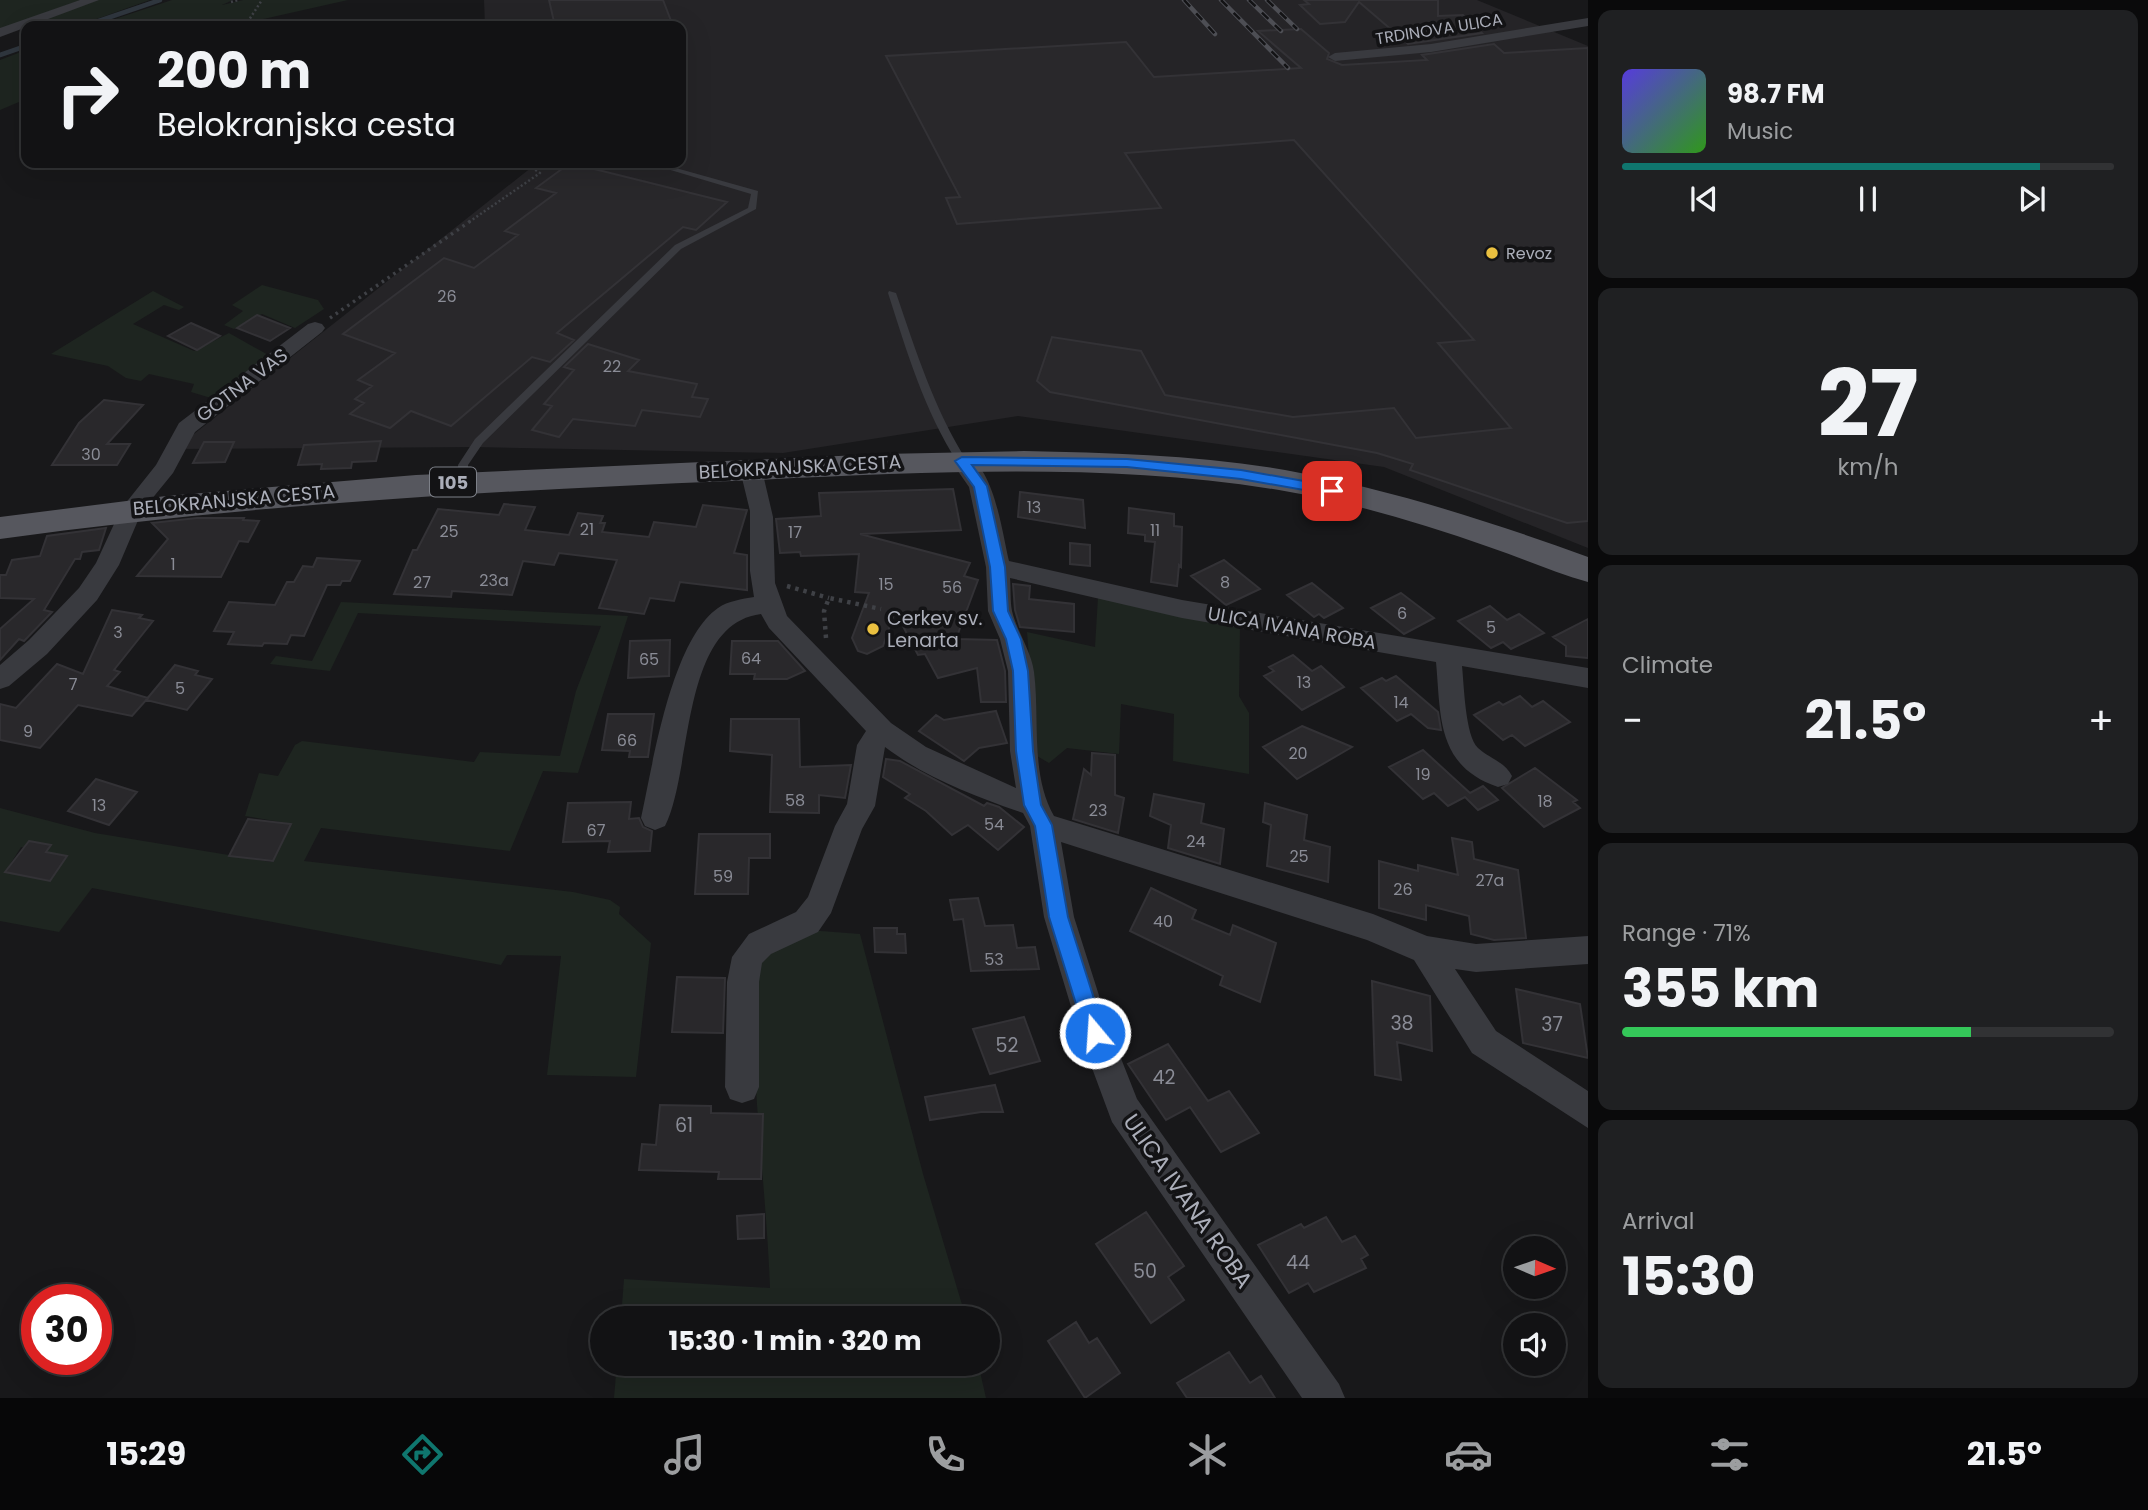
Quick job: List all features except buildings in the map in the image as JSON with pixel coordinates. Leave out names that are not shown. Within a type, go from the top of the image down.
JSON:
[{"type":"main road","name":"BELOKRANJSKA CESTA","points":[[0,528],[132,509],[463,482],[962,461],[1127,463],[1254,477],[1406,509],[1588,570]]},
{"type":"street","points":[[33,21],[92,0]]},
{"type":"street","name":"TRDINOVA ULICA","points":[[1335,57],[1375,57],[1463,46],[1588,22]]},
{"type":"street","points":[[0,33],[21,25]]},
{"type":"street","name":"GOTNA VAS","points":[[0,679],[38,647],[88,594],[107,565],[132,509],[165,468],[186,428],[226,394],[274,362],[315,328]]},
{"type":"street","name":"ULICA IVANA ROBA","points":[[962,461],[980,486],[998,567],[1000,611],[1013,639],[1021,671],[1024,751],[1059,917],[1095,1033],[1124,1110],[1325,1398]]},
{"type":"street","points":[[751,470],[762,516],[760,578],[766,604],[778,622],[883,730],[916,755],[1038,815],[1373,928],[1425,950],[1476,958],[1588,950]]},
{"type":"street","name":"ULICA IVANA ROBA","points":[[998,567],[1182,609],[1588,678]]},
{"type":"street","points":[[655,818],[685,691],[708,632],[726,615],[744,607],[766,604]]},
{"type":"street","points":[[1448,655],[1456,731],[1464,753],[1497,776]]},
{"type":"street","points":[[742,1087],[743,982],[748,957],[760,944],[807,922],[820,904],[849,826],[861,806],[871,745],[883,730]]},
{"type":"street","points":[[1425,950],[1484,1042],[1588,1111]]},
{"type":"lane","points":[[463,482],[463,466],[479,441],[678,247],[752,209],[755,193],[668,168]]},
{"type":"lane","points":[[892,293],[944,435],[962,461]]},
{"type":"path","points":[[231,2],[238,0]]},
{"type":"path","points":[[248,21],[262,0]]},
{"type":"path","points":[[315,328],[540,173],[532,168]]},
{"type":"path","points":[[760,578],[829,598],[881,609]]},
{"type":"path","points":[[827,641],[824,611],[829,598]]},
{"type":"shaded area","points":[[0,0],[81,0],[21,21],[0,29]]},
{"type":"shaded area","points":[[97,0],[150,0],[91,21],[40,21]]},
{"type":"shaded area","points":[[172,0],[233,0],[222,5],[243,0],[348,0],[257,21],[109,21]]},
{"type":"shaded area","name":"Revoz","points":[[484,0],[1477,0],[1588,46],[1588,548],[1384,467],[1018,416],[783,453],[475,447],[175,449],[531,168],[686,168],[686,21],[485,21]]},
{"type":"shaded area","points":[[21,52],[21,101],[0,110],[0,60]]},
{"type":"shaded area","points":[[262,285],[318,300],[324,309],[295,328],[262,314],[234,329],[224,325],[243,311],[232,305]]},
{"type":"shaded area","points":[[153,291],[184,307],[179,310],[164,305],[133,324],[194,351],[229,333],[270,356],[211,398],[191,392],[194,384],[149,374],[141,381],[126,378],[108,366],[51,354]]},
{"type":"shaded area","points":[[1098,597],[1240,626],[1239,696],[1249,713],[1249,774],[1173,761],[1174,714],[1121,704],[1119,754],[1067,748],[1049,763],[1037,756],[1027,632],[1095,647]]},
{"type":"shaded area","points":[[341,602],[628,616],[578,773],[543,771],[510,851],[321,828],[304,861],[573,892],[610,900],[620,907],[619,914],[651,943],[636,1077],[547,1075],[561,956],[507,955],[501,965],[92,888],[59,932],[0,921],[0,808],[95,833],[271,862],[292,824],[245,816],[259,773],[278,776],[295,745],[302,741],[474,762],[480,752],[560,756],[576,691],[601,626],[358,613],[330,671],[270,664],[276,656],[312,661]],"holes":[[[21,847],[65,857],[49,881],[6,871]]]},
{"type":"shaded area","points":[[808,930],[860,934],[923,1174],[962,1306],[622,1306],[624,1279],[770,1288],[756,1086],[754,964]]},
{"type":"shaded area","points":[[616,1376],[981,1376],[986,1398],[614,1398]]},
{"type":"waterway","points":[[99,21],[160,0]]},
{"type":"waterway","points":[[0,55],[21,48]]},
{"type":"railway","points":[[1184,0],[1215,34]]},
{"type":"railway","points":[[1221,0],[1288,68]]},
{"type":"railway","points":[[1249,0],[1281,31]]},
{"type":"railway","points":[[1267,0],[1297,29]]},
{"type":"place","name":"Revoz","points":[[1492,253]]},
{"type":"place","name":"Cerkev sv. Lenarta","points":[[873,629]]},
{"type":"route","points":[[1095,1033],[1059,917],[1044,825],[1033,805],[1024,751],[1021,671],[1013,639],[1000,611],[998,567],[980,486],[962,461],[1127,463],[1241,474],[1332,491]]}]
